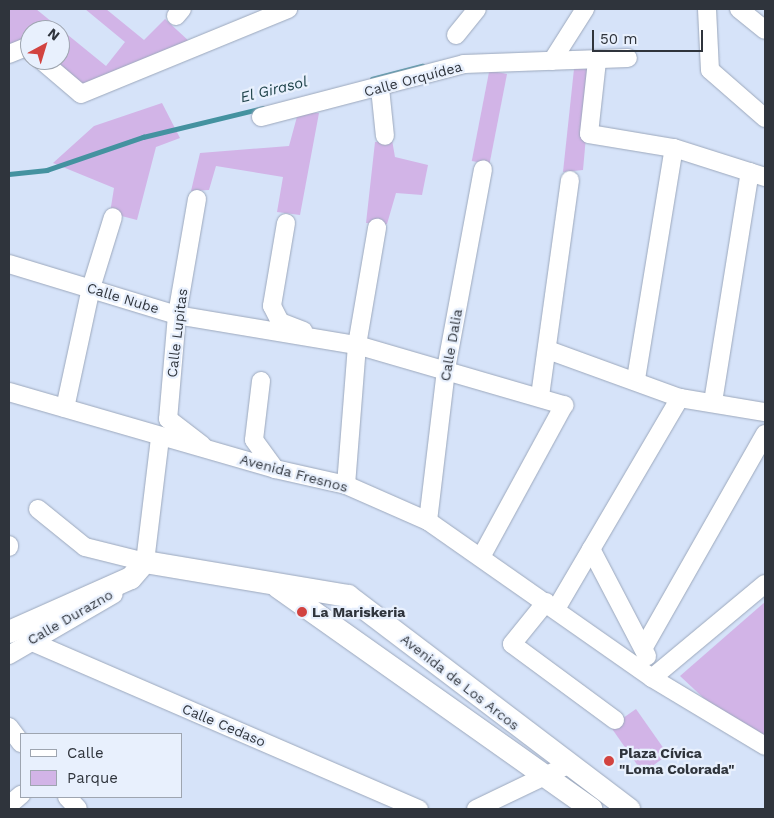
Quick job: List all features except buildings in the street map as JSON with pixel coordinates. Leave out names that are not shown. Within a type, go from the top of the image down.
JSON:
[{"type":"main road","name":"Avenida de Los Arcos","points":[[138,570],[348,596],[629,809]]},
{"type":"main road","points":[[9,632],[138,570]]},
{"type":"main road","name":"Avenida de Los Arcos","points":[[278,586],[546,776],[579,806]]},
{"type":"street","points":[[53,70],[81,94],[288,9]]},
{"type":"street","points":[[456,35],[478,9]]},
{"type":"street","points":[[552,60],[585,9]]},
{"type":"street","points":[[707,9],[710,70],[765,118]]},
{"type":"street","points":[[739,9],[760,26]]},
{"type":"street","name":"Calle Orquídea","points":[[261,117],[380,88],[464,64],[552,60],[597,61],[628,58]]},
{"type":"street","points":[[597,61],[589,134],[674,148],[757,174],[713,402]]},
{"type":"street","points":[[380,88],[384,136]]},
{"type":"street","points":[[636,379],[674,148]]},
{"type":"street","name":"Calle Dalia","points":[[428,521],[446,369],[483,169]]},
{"type":"street","points":[[540,396],[548,350],[570,180]]},
{"type":"street","name":"Calle Lupitas","points":[[197,199],[177,315],[168,419],[206,448]]},
{"type":"street","points":[[65,408],[91,288],[113,217]]},
{"type":"street","points":[[286,223],[272,306],[280,322],[334,343],[357,345],[540,396],[564,405],[481,557]]},
{"type":"street","points":[[346,484],[357,345],[377,228]]},
{"type":"street","name":"Calle Nube","points":[[9,264],[177,315],[268,333],[334,343]]},
{"type":"street","points":[[548,350],[636,379],[680,398],[765,412]]},
{"type":"street","points":[[260,381],[254,440],[275,469]]},
{"type":"street","name":"Avenida Fresnos","points":[[9,392],[160,438],[206,448],[275,469],[346,484],[428,521],[551,605],[652,678],[765,746]]},
{"type":"street","points":[[615,720],[512,644],[551,605],[591,549],[680,398]]},
{"type":"street","points":[[644,647],[765,434]]},
{"type":"street","points":[[38,509],[85,547],[138,570],[160,438]]},
{"type":"street","points":[[591,549],[644,647],[652,678],[765,584]]},
{"type":"street","name":"Calle Durazno","points":[[9,655],[30,641],[107,600],[138,570]]},
{"type":"street","name":"Calle Cedaso","points":[[30,641],[419,809]]},
{"type":"street","points":[[9,727],[20,742]]},
{"type":"street","points":[[476,809],[568,764]]},
{"type":"street","points":[[579,806],[600,788]]},
{"type":"street","points":[[9,805],[20,796]]},
{"type":"street","points":[[67,798],[78,809]]},
{"type":"green space","points":[[9,9],[36,9],[50,20],[20,20],[20,45],[9,47]]},
{"type":"green space","points":[[85,9],[106,9],[144,40],[165,19],[190,42],[81,86],[61,70],[70,70],[70,37],[106,66],[125,42]]},
{"type":"green space","points":[[574,69],[592,69],[583,170],[563,172]]},
{"type":"green space","points":[[489,71],[507,74],[489,164],[472,161]]},
{"type":"green space","points":[[162,103],[180,138],[156,147],[137,220],[110,213],[114,188],[53,163],[94,126]]},
{"type":"green space","points":[[298,113],[319,113],[300,215],[277,212],[283,177],[216,166],[209,190],[191,191],[200,153],[289,146]]},
{"type":"green space","points":[[392,140],[395,157],[428,165],[422,195],[396,193],[387,224],[366,223],[375,142]]},
{"type":"green space","points":[[765,602],[765,737],[710,704],[680,676]]},
{"type":"green space","points":[[636,709],[668,755],[643,773],[611,727]]},
{"type":"waterway","name":"El Girasol","points":[[372,79],[422,66]]},
{"type":"waterway","name":"El Girasol","points":[[9,174],[47,170],[143,137],[263,108]]},
{"type":"place","name":"La Mariskeria","points":[[302,612]]},
{"type":"place","name":"Plaza Cívica \"Loma Colorada\"","points":[[609,761]]}]
